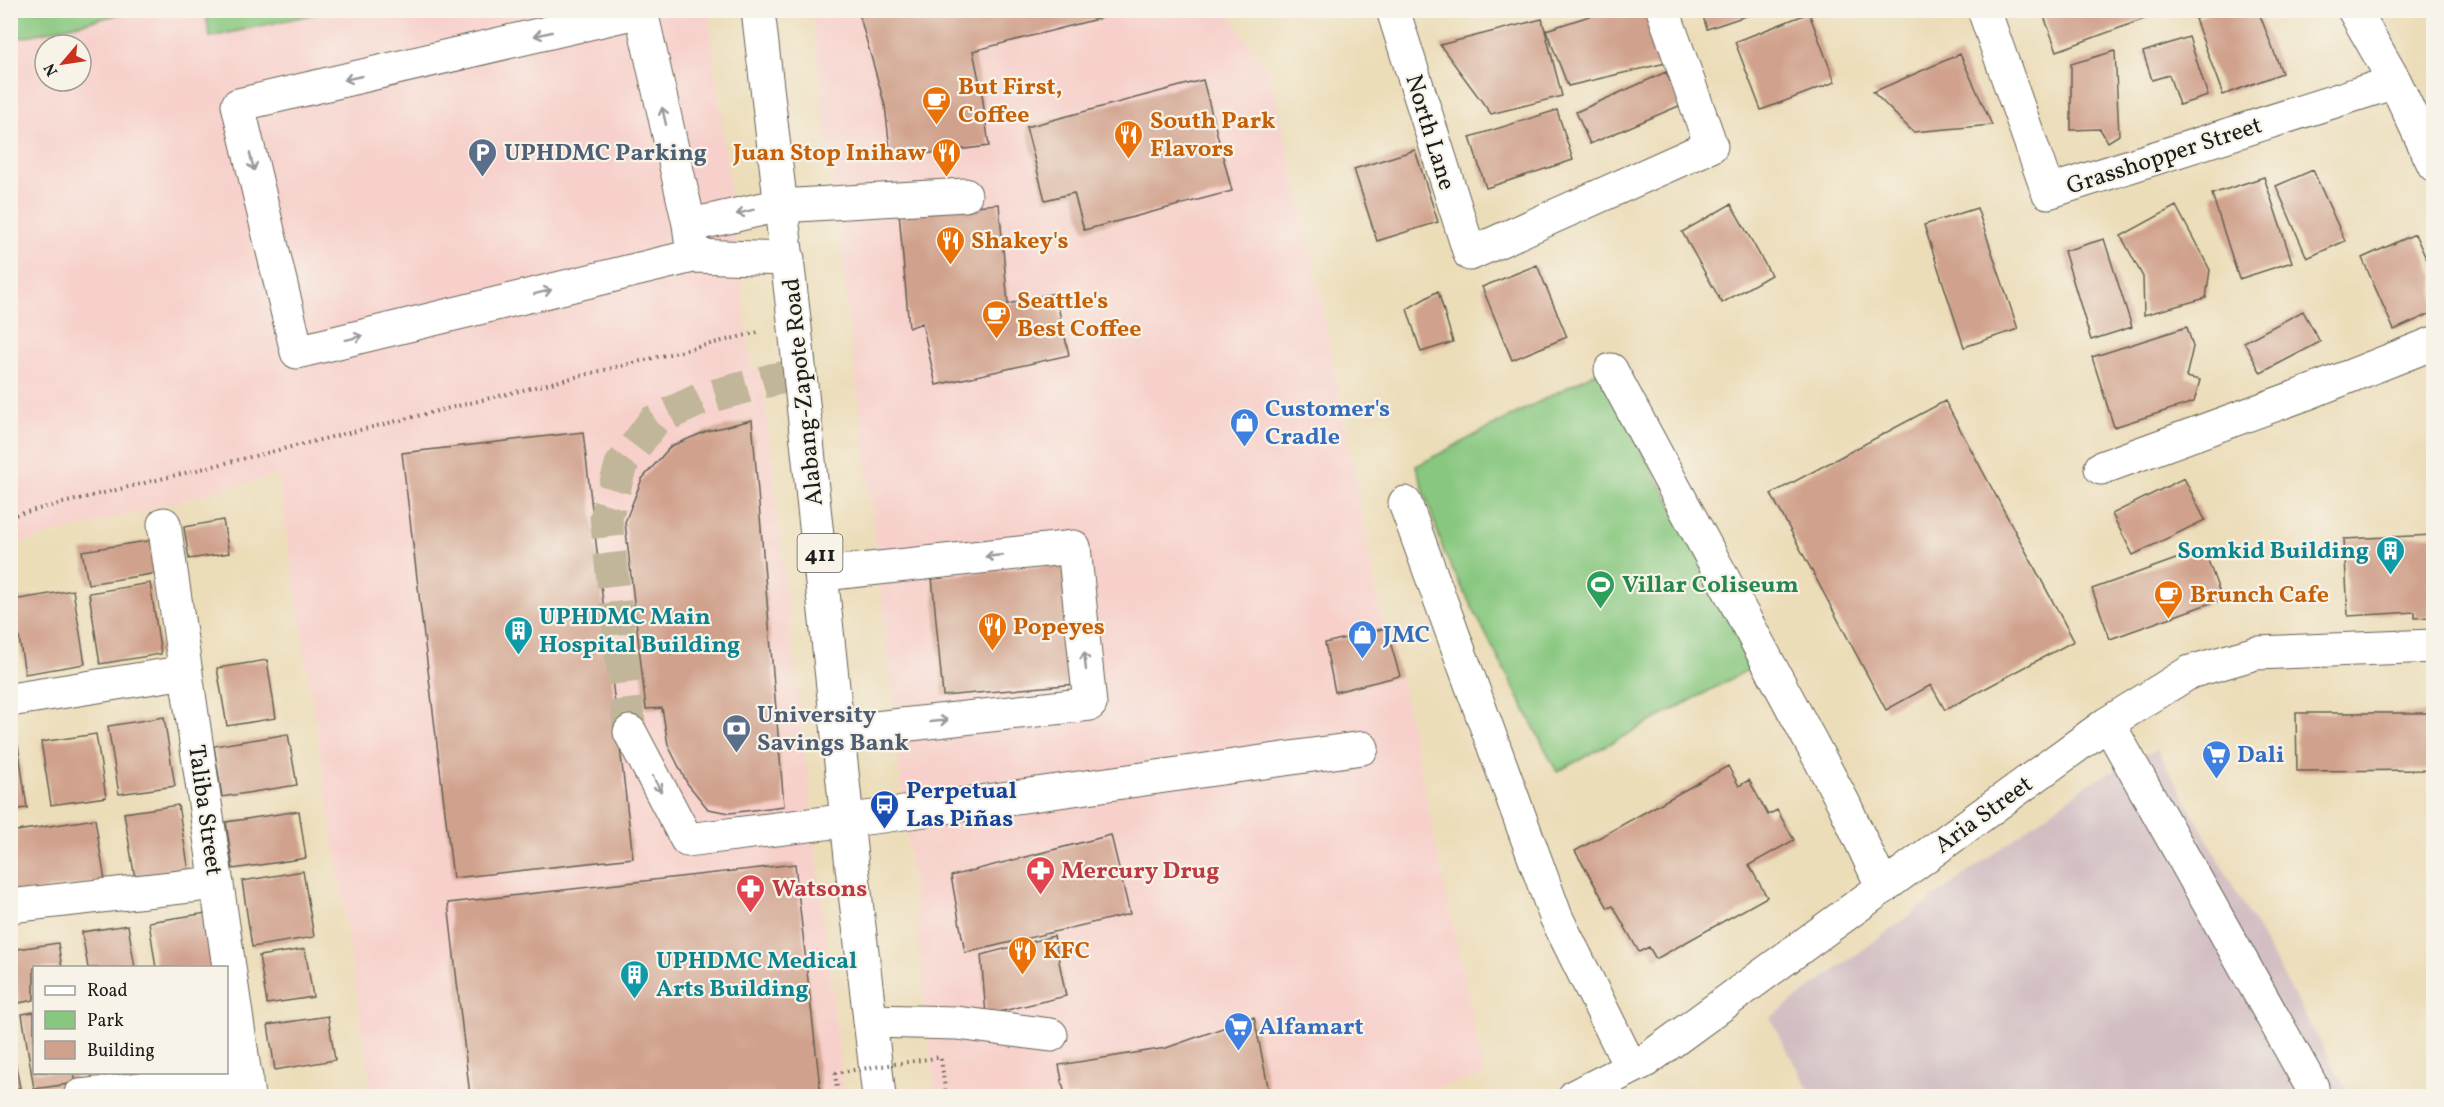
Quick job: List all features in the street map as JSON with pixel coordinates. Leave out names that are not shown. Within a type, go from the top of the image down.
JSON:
[{"type":"main road","name":"Alabang-Zapote Road","points":[[758,10],[788,259],[879,1096]]},
{"type":"main road","name":"North Lane","points":[[1393,10],[1470,254],[1711,146],[1663,10]]},
{"type":"main road","name":"Grasshopper Street","points":[[1984,10],[2048,192],[2395,82]]},
{"type":"main road","points":[[2355,10],[2395,82],[2433,165]]},
{"type":"main road","points":[[693,256],[689,224],[641,11],[238,105],[297,352],[693,256],[788,259]]},
{"type":"main road","points":[[689,224],[710,222],[757,209],[780,206],[964,195]]},
{"type":"main road","points":[[2101,468],[2310,392],[2433,343]]},
{"type":"main road","points":[[1611,370],[1843,802],[1883,888]]},
{"type":"main road","points":[[1405,502],[1556,917],[1631,1068]]},
{"type":"main road","name":"Taliba Street","points":[[164,524],[247,1087]]},
{"type":"main road","points":[[823,574],[1074,547],[1090,704],[839,732]]},
{"type":"main road","name":"Aria Street","points":[[1575,1096],[1646,1060],[2108,723],[2190,672],[2256,653],[2433,646]]},
{"type":"main road","points":[[10,700],[186,672]]},
{"type":"main road","points":[[2108,723],[2312,1087],[2313,1096]]},
{"type":"main road","points":[[630,732],[687,840],[848,820],[1362,748]]},
{"type":"main road","points":[[10,906],[217,883]]},
{"type":"main road","points":[[870,1021],[957,1023],[1051,1035]]},
{"type":"main road","points":[[80,1096],[247,1087]]},
{"type":"path","points":[[10,516],[770,330],[795,328]]},
{"type":"path","points":[[838,1096],[836,1073],[941,1057],[946,1096]]},
{"type":"shaded area","points":[[134,10],[205,11],[211,37],[329,10],[708,11],[752,371],[761,369],[844,1096],[372,1096],[278,475],[11,545],[11,40],[33,35],[33,93],[93,93],[93,33],[40,33]]},
{"type":"shaded area","points":[[812,11],[1227,11],[1270,74],[1307,228],[1382,618],[1400,676],[1485,1076],[1398,1096],[935,1096],[877,555]]},
{"type":"shaded area","points":[[2157,749],[2350,1096],[1812,1096],[1770,1018],[2088,784]]},
{"type":"green space","points":[[11,10],[134,10],[33,33],[11,40]]},
{"type":"green space","points":[[205,10],[329,11],[210,37]]},
{"type":"green space","name":"Villar Coliseum","points":[[1598,371],[1759,664],[1557,772],[1445,555],[1416,466]]},
{"type":"building","points":[[858,10],[1128,11],[973,51],[989,146],[891,158],[885,106]]},
{"type":"building","points":[[1608,10],[1646,10],[1666,63],[1568,86],[1546,30]]},
{"type":"building","points":[[1701,10],[1761,10],[1761,11],[1707,29]]},
{"type":"building","points":[[2052,10],[2166,11],[2057,51],[2043,14]]},
{"type":"building","points":[[2216,10],[2258,10],[2282,73],[2223,95],[2195,19]]},
{"type":"building","points":[[1809,13],[1835,82],[1761,110],[1735,42]]},
{"type":"building","points":[[1542,19],[1562,96],[1491,114],[1440,45]]},
{"type":"building","points":[[2189,37],[2208,96],[2179,105],[2169,75],[2152,80],[2143,52]]},
{"type":"building","points":[[2115,51],[2119,135],[2108,142],[2100,129],[2071,130],[2071,64]]},
{"type":"building","points":[[1960,54],[1992,125],[1913,132],[1873,92]]},
{"type":"building","points":[[1666,72],[1681,105],[1590,144],[1576,112]]},
{"type":"building","name":"South Park Flavors","points":[[1203,80],[1232,191],[1084,230],[1074,193],[1045,200],[1026,127]]},
{"type":"building","points":[[1557,110],[1573,160],[1486,188],[1470,137]]},
{"type":"building","points":[[1415,150],[1438,222],[1377,241],[1354,169]]},
{"type":"building","points":[[2313,170],[2345,241],[2307,258],[2276,186]]},
{"type":"building","points":[[2264,177],[2292,262],[2239,279],[2212,194]]},
{"type":"building","points":[[999,204],[1008,304],[1055,293],[1069,355],[936,385],[922,323],[909,328],[899,212]]},
{"type":"building","points":[[1731,204],[1771,275],[1722,303],[1682,232]]},
{"type":"building","points":[[2176,206],[2210,270],[2206,298],[2144,315],[2143,277],[2121,236]]},
{"type":"building","points":[[1977,208],[2018,329],[1964,347],[1924,225]]},
{"type":"building","points":[[2415,234],[2434,276],[2434,312],[2394,330],[2362,258]]},
{"type":"building","points":[[2104,239],[2132,327],[2091,340],[2064,251]]},
{"type":"building","points":[[1537,265],[1567,337],[1512,360],[1482,287]]},
{"type":"building","points":[[1438,291],[1453,342],[1421,352],[1407,309]]},
{"type":"building","points":[[2303,311],[2320,342],[2261,373],[2244,342]]},
{"type":"building","points":[[2187,327],[2193,347],[2186,377],[2200,380],[2194,402],[2114,427],[2092,357]]},
{"type":"building","points":[[1945,401],[2074,641],[1945,710],[1931,685],[1886,710],[1771,494]]},
{"type":"building","points":[[752,420],[784,806],[730,813],[708,809],[687,783],[668,745],[662,708],[646,709],[625,522],[642,479],[671,446],[707,431]]},
{"type":"building","name":"UPHDMC Main Hospital Building","points":[[583,432],[633,858],[453,878],[402,453]]},
{"type":"building","points":[[2184,478],[2205,520],[2133,555],[2112,514]]},
{"type":"building","points":[[223,520],[229,553],[189,559],[184,527]]},
{"type":"building","name":"Somkid Building","points":[[2434,535],[2434,617],[2415,618],[2415,612],[2348,616],[2344,539]]},
{"type":"building","points":[[153,540],[158,573],[88,584],[82,551]]},
{"type":"building","points":[[2204,549],[2222,599],[2110,639],[2092,589]]},
{"type":"building","points":[[1065,564],[1077,684],[943,696],[932,577]]},
{"type":"building","points":[[150,583],[161,654],[100,664],[89,593]]},
{"type":"building","points":[[73,590],[85,664],[25,674],[13,600]]},
{"type":"building","name":"JMC","points":[[1386,628],[1400,676],[1335,692],[1325,643]]},
{"type":"building","points":[[267,660],[276,718],[227,726],[217,668]]},
{"type":"building","points":[[2296,713],[2434,713],[2434,770],[2297,771]]},
{"type":"building","points":[[164,717],[175,786],[119,794],[108,726]]},
{"type":"building","points":[[96,734],[106,797],[51,805],[41,742]]},
{"type":"building","points":[[288,734],[297,785],[222,797],[214,746]]},
{"type":"building","points":[[18,745],[27,808],[10,810],[10,746]]},
{"type":"building","points":[[1728,766],[1739,786],[1749,780],[1768,815],[1777,810],[1794,840],[1749,865],[1767,897],[1656,959],[1649,947],[1639,952],[1613,906],[1608,908],[1575,851]]},
{"type":"building","points":[[178,805],[189,871],[135,879],[124,813]]},
{"type":"building","points":[[299,811],[306,858],[233,869],[226,822]]},
{"type":"building","points":[[95,819],[105,881],[10,895],[10,832]]},
{"type":"building","name":"Mercury Drug","points":[[1111,835],[1130,914],[965,953],[951,876]]},
{"type":"building","name":"UPHDMC Medical Arts Building","points":[[795,864],[821,1096],[470,1096],[448,903]]},
{"type":"building","points":[[303,871],[314,937],[252,947],[242,881]]},
{"type":"building","points":[[207,913],[216,966],[156,966],[149,922]]},
{"type":"building","points":[[128,925],[135,966],[88,966],[82,932]]},
{"type":"building","name":"KFC","points":[[1054,936],[1066,996],[986,1015],[981,955]]},
{"type":"building","points":[[58,943],[62,966],[33,966],[33,1000],[19,1003],[11,950]]},
{"type":"building","points":[[305,949],[313,997],[267,1004],[259,956]]},
{"type":"building","points":[[33,1012],[33,1074],[74,1074],[76,1083],[34,1089],[22,1014]]},
{"type":"building","points":[[328,1016],[335,1060],[275,1070],[268,1025]]},
{"type":"building","points":[[1254,1017],[1270,1096],[1065,1096],[1059,1065],[1166,1048]]},
{"type":"building","points":[[10,1034],[20,1088],[10,1089]]},
{"type":"building","points":[[91,1074],[139,1074],[93,1083]]},
{"type":"tunnel","points":[[630,732],[606,518],[621,465],[654,421],[701,399],[775,379],[800,375]]},
{"type":"place","name":"But First, Coffee","points":[[937,126]]},
{"type":"place","name":"South Park Flavors","points":[[1129,160]]},
{"type":"place","name":"UPHDMC Parking","points":[[483,178]]},
{"type":"place","name":"Juan Stop Inihaw","points":[[947,178]]},
{"type":"place","name":"Shakey's","points":[[950,266]]},
{"type":"place","name":"Seattle's Best Coffee","points":[[996,340]]},
{"type":"place","name":"Customer's Cradle","points":[[1244,448]]},
{"type":"place","name":"Somkid Building","points":[[2390,576]]},
{"type":"place","name":"Villar Coliseum","points":[[1601,610]]},
{"type":"place","name":"Brunch Cafe","points":[[2169,620]]},
{"type":"place","name":"Popeyes","points":[[992,652]]},
{"type":"place","name":"UPHDMC Main Hospital Building","points":[[518,656]]},
{"type":"place","name":"JMC","points":[[1362,660]]},
{"type":"place","name":"University Savings Bank","points":[[736,754]]},
{"type":"place","name":"Dali","points":[[2216,780]]},
{"type":"place","name":"Perpetual Las Piñas","points":[[885,830]]},
{"type":"place","name":"Mercury Drug","points":[[1040,896]]},
{"type":"place","name":"Watsons","points":[[751,914]]},
{"type":"place","name":"KFC","points":[[1022,976]]},
{"type":"place","name":"UPHDMC Medical Arts Building","points":[[635,1000]]},
{"type":"place","name":"Alfamart","points":[[1238,1052]]}]
